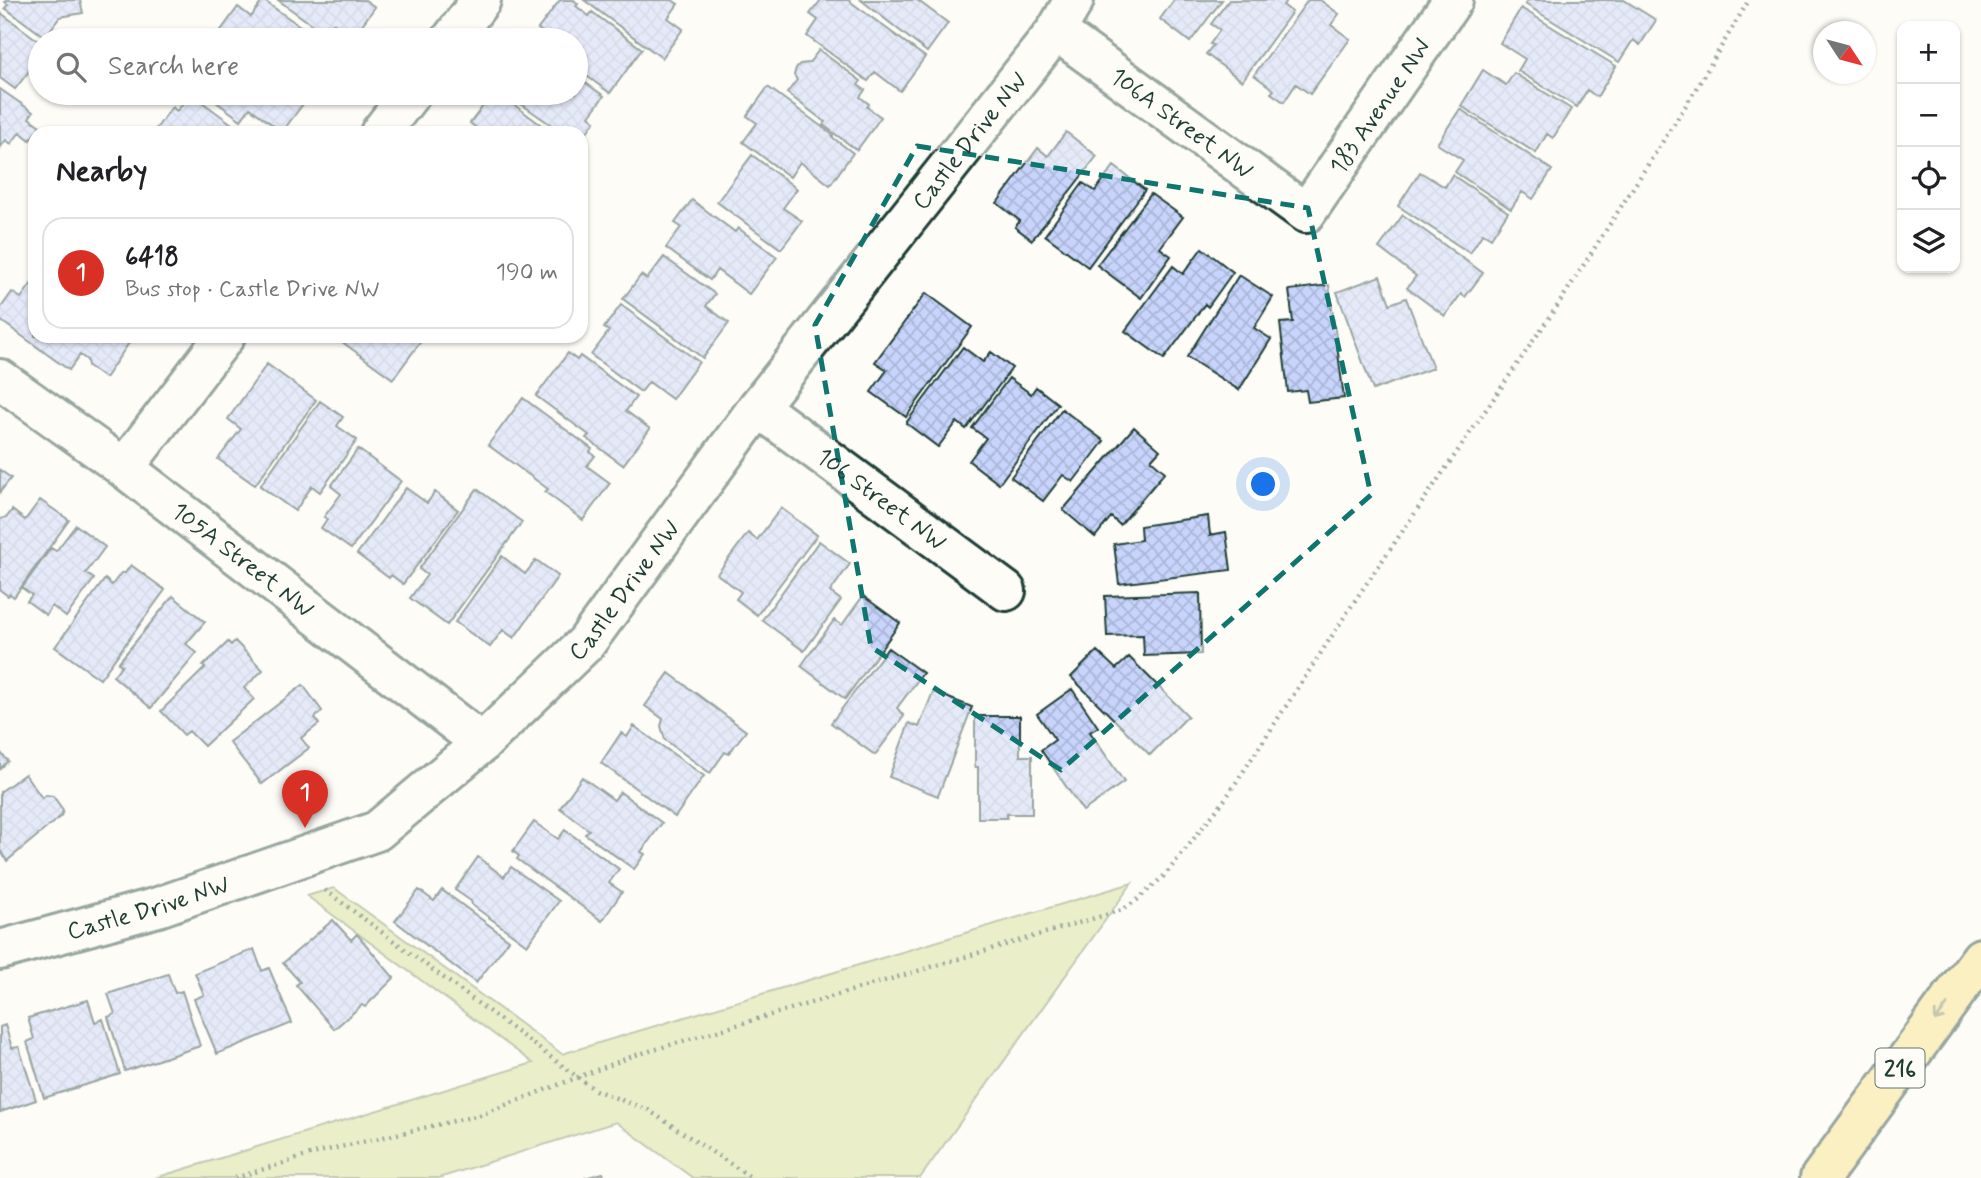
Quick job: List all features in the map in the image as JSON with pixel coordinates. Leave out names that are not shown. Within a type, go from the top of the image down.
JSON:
[{"type":"highway","name":"216","points":[[1820,1178],[1981,958]]},
{"type":"street","points":[[460,28],[481,0]]},
{"type":"street","name":"183 Avenue NW","points":[[1307,213],[1452,0]]},
{"type":"street","name":"106A Street NW","points":[[1065,16],[1307,213]]},
{"type":"street","name":"Castle Drive NW","points":[[0,950],[158,907],[377,831],[482,743],[586,643],[758,407],[1065,16]]},
{"type":"street","points":[[385,126],[402,105]]},
{"type":"street","points":[[124,468],[220,343]]},
{"type":"street","name":"105A Street NW","points":[[0,379],[124,468],[482,743]]},
{"type":"street","name":"106 Street NW","points":[[758,407],[1006,592]]},
{"type":"path","points":[[235,1178],[323,1151],[480,1115],[525,1100],[633,1056],[1122,910],[1137,900],[1166,875],[1226,798],[1360,593],[1560,302],[1688,102],[1749,0]]},
{"type":"path","points":[[288,862],[595,1090],[648,1110],[752,1178]]},
{"type":"highlighted area","points":[[917,146],[1308,208],[1371,495],[1061,770],[871,647],[815,325]]},
{"type":"green space","points":[[1132,883],[920,1178],[693,1178],[616,1122],[439,1178],[155,1178],[533,1063],[307,896],[334,888],[562,1054]]},
{"type":"building","points":[[80,0],[83,13],[60,17],[52,28],[33,28],[5,8],[8,4],[5,2]]},
{"type":"building","points":[[263,0],[303,28],[223,28],[238,7],[251,17]]},
{"type":"building","points":[[278,0],[365,0],[375,7],[360,28],[340,28],[333,23],[329,28],[317,28]]},
{"type":"building","points":[[560,0],[574,0],[578,4],[576,6],[589,16],[592,12],[642,49],[610,93],[588,77],[588,28],[539,28]]},
{"type":"building","points":[[584,0],[672,0],[678,4],[668,18],[683,29],[662,58]]},
{"type":"building","points":[[821,0],[848,0],[925,57],[900,91],[875,72],[868,81],[807,36],[818,20],[810,14]]},
{"type":"building","points":[[861,0],[917,0],[948,23],[927,52]]},
{"type":"building","points":[[1174,0],[1222,0],[1190,42],[1160,19]]},
{"type":"building","points":[[1229,0],[1287,0],[1283,5],[1292,12],[1242,81],[1206,54],[1220,30],[1211,24]]},
{"type":"building","points":[[1308,0],[1320,0],[1339,14],[1331,25],[1350,39],[1310,94],[1296,84],[1284,102],[1271,93],[1274,90],[1254,75]]},
{"type":"building","points":[[1528,0],[1624,0],[1656,20],[1640,45],[1633,40],[1619,62],[1525,4]]},
{"type":"building","points":[[1521,8],[1616,66],[1597,97],[1587,90],[1577,107],[1518,71],[1525,59],[1500,43]]},
{"type":"building","points":[[1,13],[28,33],[28,72],[15,89],[0,78]]},
{"type":"building","points":[[819,50],[861,81],[858,85],[865,90],[860,97],[869,104],[867,107],[881,117],[857,150],[787,93],[797,80],[794,75],[796,68],[800,64],[809,63]]},
{"type":"building","points":[[1483,70],[1506,85],[1514,73],[1571,109],[1553,138],[1547,134],[1536,153],[1461,106]]},
{"type":"building","points":[[588,85],[604,96],[589,116],[595,121],[588,130],[588,126],[553,126],[522,105],[588,105]]},
{"type":"building","points":[[768,87],[853,153],[830,185],[800,162],[790,177],[743,142],[757,123],[747,116]]},
{"type":"building","points":[[0,89],[33,112],[29,118],[40,126],[28,126],[28,138],[20,132],[11,144],[6,140],[0,148]]},
{"type":"building","points":[[181,105],[206,105],[235,126],[158,126],[172,107],[177,111]]},
{"type":"building","points":[[220,105],[302,105],[286,126],[274,126],[250,108],[241,120]]},
{"type":"building","points":[[484,105],[514,105],[543,126],[474,126],[470,123]]},
{"type":"building","points":[[1460,109],[1552,170],[1533,199],[1522,192],[1511,209],[1455,172],[1463,160],[1437,144]]},
{"type":"building","points":[[1066,132],[1097,156],[1032,240],[1015,227],[1020,221],[997,203],[1038,148],[1048,156]]},
{"type":"building","points":[[752,155],[797,189],[783,208],[802,221],[781,249],[717,202]]},
{"type":"building","points":[[1114,166],[1145,190],[1088,267],[1045,235],[1083,183],[1095,191]]},
{"type":"building","points":[[1420,172],[1445,187],[1452,175],[1508,212],[1491,238],[1483,233],[1470,253],[1398,206]]},
{"type":"building","points":[[1151,194],[1183,217],[1160,248],[1171,256],[1141,298],[1097,265]]},
{"type":"building","points":[[692,200],[735,232],[738,228],[777,257],[749,294],[717,270],[710,280],[666,248],[681,227],[675,223]]},
{"type":"building","points":[[1403,215],[1483,273],[1465,297],[1461,294],[1445,316],[1407,288],[1416,276],[1379,248]]},
{"type":"building","points":[[1202,248],[1233,272],[1208,307],[1205,304],[1164,359],[1125,331],[1173,266],[1183,274]]},
{"type":"building","points":[[664,257],[715,294],[706,306],[729,323],[703,358],[623,299],[641,275],[647,279]]},
{"type":"building","points":[[1239,275],[1273,297],[1254,328],[1271,339],[1239,390],[1187,357]]},
{"type":"building","points":[[1380,276],[1390,304],[1406,298],[1433,368],[1373,390],[1337,292]]},
{"type":"building","points":[[1329,285],[1344,398],[1308,402],[1306,390],[1288,392],[1280,323],[1293,322],[1289,290]]},
{"type":"building","points":[[28,288],[28,340],[0,320],[0,309],[12,292],[21,298]]},
{"type":"building","points":[[926,293],[972,327],[906,417],[871,392],[887,370],[875,362]]},
{"type":"building","points":[[621,305],[699,362],[672,399],[649,382],[641,392],[591,355],[609,331],[604,328]]},
{"type":"building","points":[[32,343],[129,343],[105,378],[88,366],[87,360],[80,355],[69,370]]},
{"type":"building","points":[[344,343],[420,343],[393,379]]},
{"type":"building","points":[[963,347],[983,362],[991,352],[1012,368],[966,429],[957,422],[938,447],[906,423]]},
{"type":"building","points":[[568,353],[577,360],[580,356],[636,397],[626,411],[650,429],[623,465],[586,438],[589,435],[536,396]]},
{"type":"building","points":[[267,364],[316,400],[255,485],[218,459],[241,429],[228,419]]},
{"type":"building","points":[[1009,378],[1031,394],[1036,387],[1058,404],[999,484],[969,461],[986,438],[972,428]]},
{"type":"building","points":[[523,398],[592,449],[590,452],[595,456],[587,466],[610,483],[583,520],[545,492],[548,489],[488,445]]},
{"type":"building","points":[[320,401],[343,417],[337,426],[357,440],[320,492],[312,486],[295,511],[260,486]]},
{"type":"building","points":[[1062,409],[1104,441],[1073,482],[1063,475],[1043,501],[1011,477]]},
{"type":"building","points":[[1134,427],[1160,450],[1151,460],[1165,472],[1120,525],[1111,517],[1095,537],[1063,510]]},
{"type":"building","points":[[358,449],[401,481],[351,549],[321,528],[327,519],[324,517],[341,494],[331,486]]},
{"type":"building","points":[[0,470],[11,478],[0,492]]},
{"type":"building","points":[[406,488],[427,503],[435,492],[458,510],[403,584],[391,575],[389,578],[357,554]]},
{"type":"building","points":[[477,489],[522,522],[447,625],[410,598],[427,575],[419,569]]},
{"type":"building","points":[[40,500],[69,520],[14,597],[10,594],[8,596],[0,590],[0,519],[7,517],[12,510],[25,520]]},
{"type":"building","points":[[781,508],[817,535],[757,615],[736,599],[741,592],[717,574],[748,533],[757,540]]},
{"type":"building","points":[[1208,516],[1210,535],[1226,532],[1231,570],[1119,584],[1114,544],[1141,540],[1140,526]]},
{"type":"building","points":[[76,525],[105,547],[86,573],[94,579],[66,617],[52,606],[46,615],[27,601],[32,595],[22,588],[51,548],[56,551]]},
{"type":"building","points":[[819,541],[850,564],[830,592],[841,600],[804,651],[762,620]]},
{"type":"building","points":[[502,556],[525,574],[536,560],[558,576],[514,638],[503,630],[490,647],[455,622]]},
{"type":"building","points":[[131,565],[165,590],[100,679],[55,647],[105,579],[112,585]]},
{"type":"building","points":[[1200,593],[1201,654],[1144,656],[1143,635],[1107,636],[1105,596]]},
{"type":"building","points":[[173,596],[205,622],[186,644],[197,653],[151,708],[113,676],[122,665],[118,663]]},
{"type":"building","points":[[863,596],[900,623],[845,699],[801,666],[834,620],[842,625]]},
{"type":"building","points":[[235,641],[263,670],[244,688],[254,699],[204,746],[189,731],[184,735],[161,711],[228,642],[231,645]]},
{"type":"building","points":[[888,648],[923,673],[897,708],[904,716],[875,755],[831,723]]},
{"type":"building","points":[[1097,651],[1116,669],[1129,657],[1188,716],[1150,755],[1071,677]]},
{"type":"building","points":[[669,673],[746,731],[728,754],[725,752],[710,773],[665,740],[661,726],[663,719],[645,706]]},
{"type":"building","points":[[303,685],[322,711],[315,718],[319,724],[301,738],[309,748],[262,784],[229,742]]},
{"type":"building","points":[[1072,689],[1098,727],[1090,732],[1124,782],[1083,811],[1041,750],[1055,740],[1037,714]]},
{"type":"building","points":[[933,692],[972,707],[938,796],[889,777],[909,723],[919,727]]},
{"type":"building","points":[[975,716],[1020,716],[1020,756],[1032,756],[1032,814],[1007,814],[1007,818],[978,818]]},
{"type":"building","points":[[634,726],[704,776],[675,817],[601,763],[621,733],[627,737]]},
{"type":"building","points":[[0,752],[8,761],[0,769]]},
{"type":"building","points":[[25,774],[42,798],[46,795],[53,796],[63,810],[61,816],[7,861],[0,850],[0,792]]},
{"type":"building","points":[[582,777],[614,800],[620,792],[662,823],[641,852],[645,854],[634,869],[585,834],[589,830],[560,808]]},
{"type":"building","points":[[534,822],[558,839],[565,830],[619,869],[609,883],[622,892],[602,921],[517,859],[519,856],[513,851]]},
{"type":"building","points":[[478,857],[504,877],[511,867],[559,901],[527,945],[455,890]]},
{"type":"building","points":[[419,890],[434,901],[442,890],[509,940],[476,983],[395,921]]},
{"type":"building","points":[[333,920],[351,940],[357,934],[394,978],[365,1007],[362,1005],[334,1029],[296,985],[300,982],[283,963]]},
{"type":"building","points":[[254,949],[262,971],[269,968],[292,1023],[217,1054],[194,999],[204,995],[195,973]]},
{"type":"building","points":[[168,974],[175,993],[182,991],[200,1046],[125,1071],[108,1017],[115,1014],[108,994]]},
{"type":"building","points":[[88,1000],[95,1022],[103,1019],[120,1074],[44,1098],[27,1042],[34,1039],[28,1018]]},
{"type":"building","points":[[5,1025],[12,1048],[19,1047],[36,1100],[0,1112],[0,1027]]},
{"type":"building","points":[[603,1173],[605,1178],[585,1178]]},
{"type":"place","name":"6418","points":[[305,828]]}]
